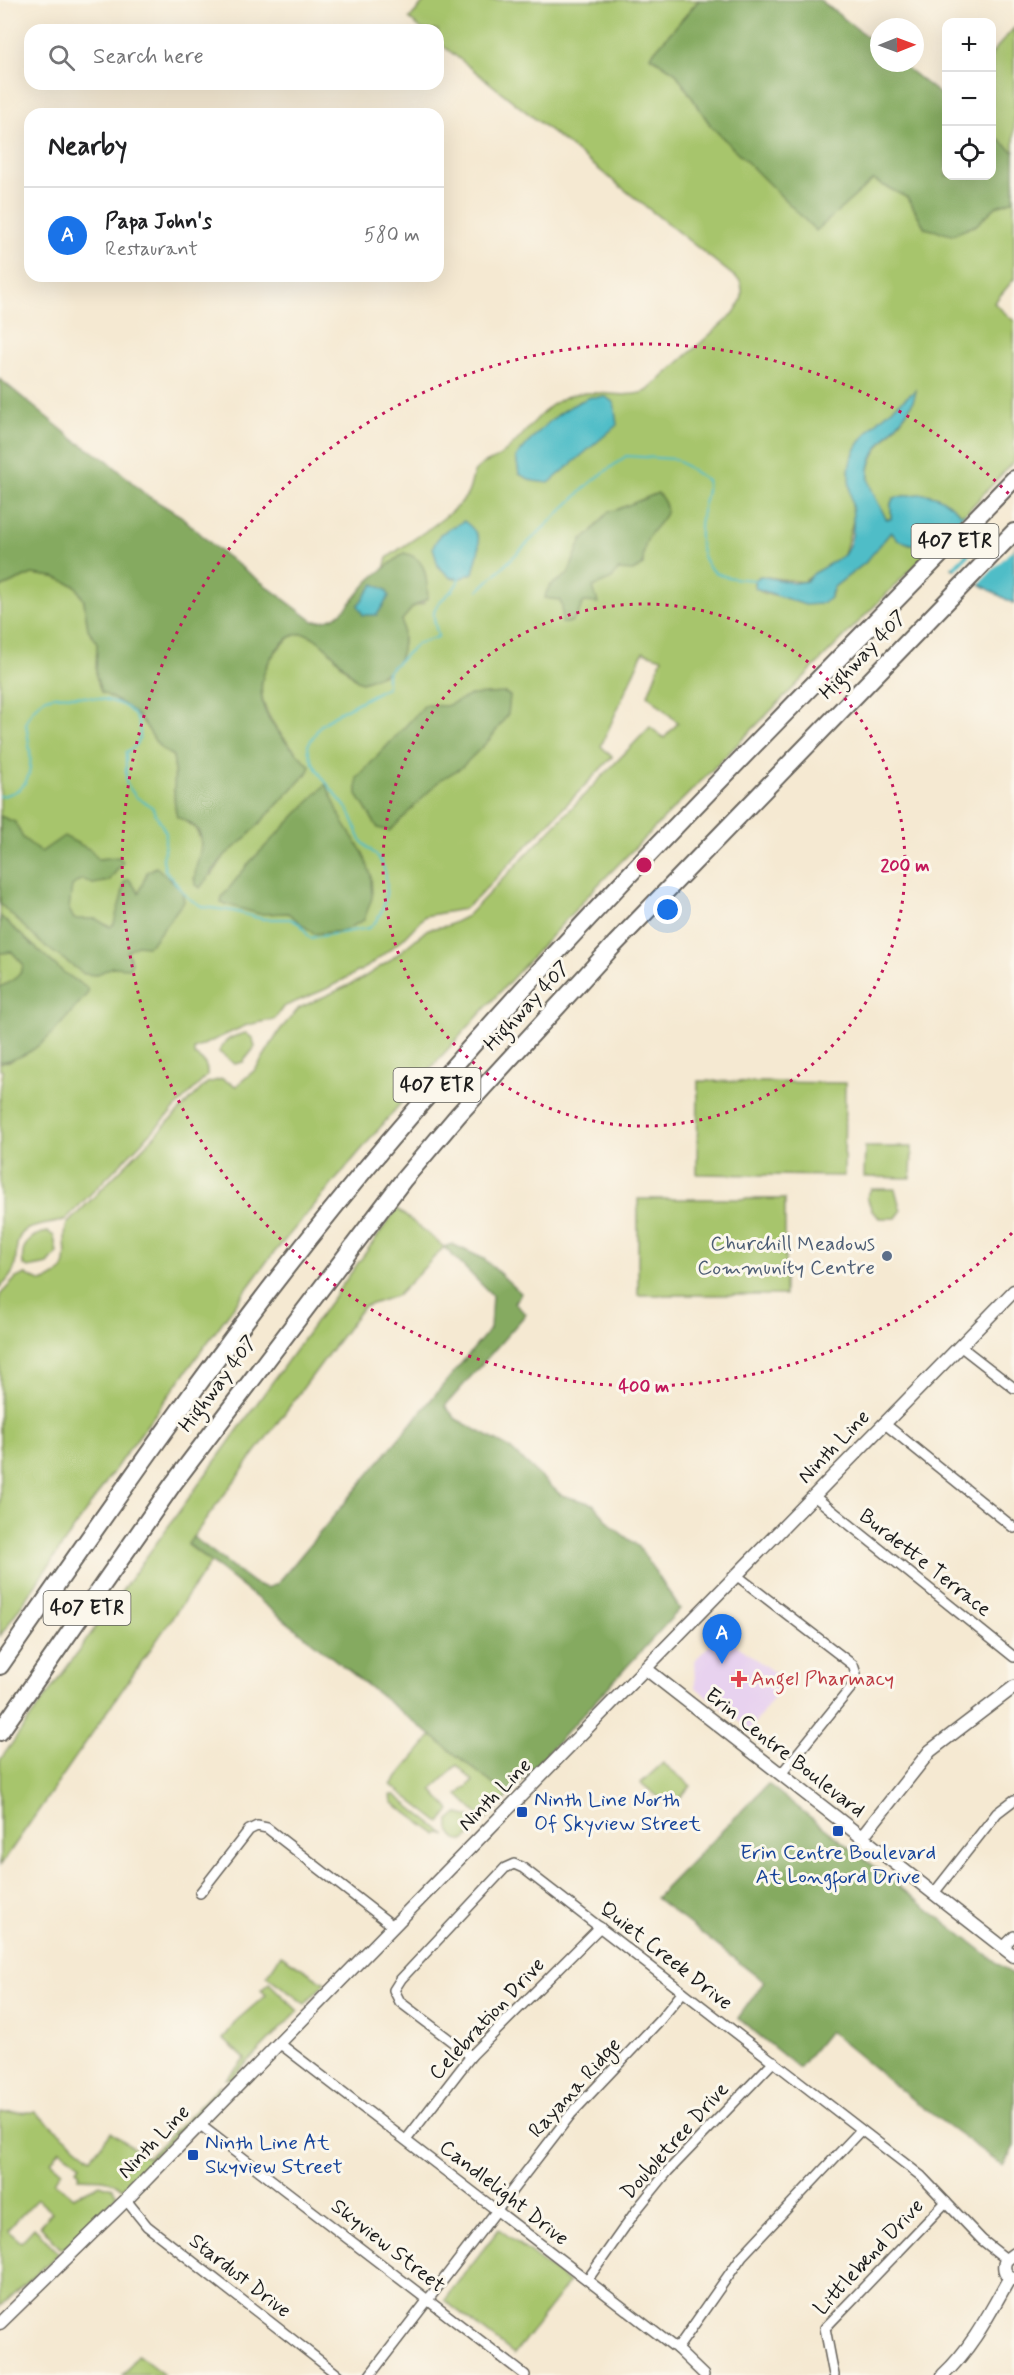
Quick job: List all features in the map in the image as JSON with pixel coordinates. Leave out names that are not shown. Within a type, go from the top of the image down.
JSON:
[{"type":"highway","name":"Highway 407","points":[[0,1666],[191,1392],[285,1268],[386,1145],[540,971],[1009,484]]},
{"type":"highway","name":"Highway 407","points":[[0,1732],[173,1484],[404,1179],[558,1005],[1014,532]]},
{"type":"main road","name":"Ninth Line","points":[[0,2323],[126,2200],[1014,1292]]},
{"type":"main road","name":"Erin Centre Boulevard","points":[[646,1669],[1014,1956]]},
{"type":"main road","points":[[862,1837],[930,1752],[1014,1687]]},
{"type":"main road","points":[[944,2375],[978,2334],[1012,2278],[1004,2268],[1010,2257]]},
{"type":"street","points":[[960,1346],[1014,1388]]},
{"type":"street","points":[[885,1424],[1014,1528]]},
{"type":"street","name":"Burdette Terrace","points":[[814,1496],[1014,1657]]},
{"type":"street","points":[[736,1575],[853,1665],[854,1684],[781,1774]]},
{"type":"street","points":[[934,1893],[997,1813],[1014,1800]]},
{"type":"street","points":[[200,1893],[249,1830],[257,1826],[267,1828],[393,1926]]},
{"type":"street","name":"Quiet Creek Drive","points":[[471,2056],[400,2002],[394,1990],[401,1978],[505,1868],[514,1864],[523,1868],[921,2176],[982,2240],[1010,2257]]},
{"type":"street","name":"Celebration Drive","points":[[406,2140],[471,2056],[600,1928]]},
{"type":"street","points":[[1003,1947],[1014,1936]]},
{"type":"street","name":"Rayana Ridge","points":[[370,2375],[571,2114],[660,2020],[683,1992]]},
{"type":"street","name":"Candlelight Drive","points":[[279,2043],[588,2279],[677,2349],[704,2375]]},
{"type":"street","name":"Doubletree Drive","points":[[588,2279],[638,2208],[668,2171],[774,2061]]},
{"type":"street","name":"Skyview Street","points":[[199,2124],[525,2375]]},
{"type":"street","points":[[677,2349],[742,2256],[861,2130]]},
{"type":"street","name":"Stardust Drive","points":[[126,2200],[147,2226],[338,2375]]},
{"type":"street","name":"Littlebend Drive","points":[[834,2375],[825,2328],[946,2202]]},
{"type":"shaded area","points":[[721,1634],[786,1681],[750,1730],[695,1687],[694,1661]]},
{"type":"green space","points":[[426,0],[699,0],[650,56],[675,72],[711,126],[873,180],[908,198],[925,228],[976,225],[997,206],[1014,200],[1014,279],[994,303],[1014,321],[1014,461],[966,513],[961,514],[938,498],[914,495],[894,498],[891,503],[891,519],[886,520],[870,486],[869,468],[881,444],[913,402],[916,390],[880,420],[851,459],[849,472],[854,517],[844,555],[803,582],[760,576],[755,579],[754,586],[764,593],[820,604],[831,596],[834,587],[865,563],[888,532],[891,532],[898,540],[930,550],[594,889],[427,1072],[268,1260],[122,1459],[0,1636],[0,1295],[16,1278],[25,1274],[42,1282],[61,1271],[66,1257],[67,1224],[207,1083],[222,1079],[236,1086],[256,1069],[280,1030],[299,1008],[358,981],[388,962],[428,929],[447,926],[467,916],[650,727],[664,738],[678,723],[648,695],[662,658],[643,652],[601,746],[612,757],[477,898],[464,909],[425,916],[403,939],[367,967],[326,989],[283,1007],[275,1019],[247,1025],[194,1049],[194,1055],[206,1066],[207,1076],[66,1219],[31,1228],[22,1233],[18,1242],[14,1269],[0,1288],[0,1092],[3,1071],[0,1070],[0,1062],[11,1061],[87,988],[63,972],[0,916],[0,588],[32,574],[54,577],[76,586],[84,601],[88,629],[97,643],[96,676],[101,692],[134,713],[158,745],[173,756],[174,802],[177,817],[187,822],[199,835],[201,850],[194,879],[212,875],[225,855],[244,840],[308,772],[309,766],[275,725],[262,696],[262,681],[267,665],[279,648],[294,635],[302,633],[322,643],[348,672],[362,682],[388,673],[403,644],[402,620],[413,607],[424,603],[404,553],[384,569],[387,558],[461,503],[467,495],[476,469],[509,449],[539,416],[556,402],[576,394],[627,395],[647,391],[734,313],[742,298],[740,281],[444,47],[444,24],[415,24],[409,19]]},
{"type":"green space","points":[[699,0],[820,0],[870,39],[870,72],[912,72],[942,96],[942,180],[996,180],[996,137],[1014,152],[1014,200],[997,206],[976,225],[952,235],[925,228],[908,198],[873,180],[816,231],[711,126],[675,72],[650,56]]},
{"type":"green space","points":[[1014,28],[1014,152],[996,137],[996,48]]},
{"type":"green space","points":[[0,379],[77,442],[107,460],[146,495],[181,516],[217,549],[313,621],[333,618],[340,613],[371,579],[404,553],[418,559],[422,564],[428,598],[413,607],[402,620],[401,654],[393,667],[385,673],[362,682],[357,680],[325,647],[306,634],[290,637],[271,657],[262,681],[263,706],[280,734],[310,766],[308,772],[244,840],[225,855],[200,888],[195,885],[195,874],[201,838],[198,830],[190,823],[177,817],[174,802],[173,756],[158,745],[134,713],[101,692],[96,676],[97,643],[88,629],[84,601],[76,586],[54,577],[32,574],[0,588]]},
{"type":"green space","points":[[658,493],[666,505],[665,515],[647,540],[643,565],[633,571],[618,570],[612,579],[593,587],[598,603],[584,602],[574,620],[562,623],[562,605],[559,600],[545,598],[546,593],[551,586],[568,574],[582,539],[589,535],[609,511]]},
{"type":"green space","points":[[505,693],[510,696],[508,714],[491,738],[461,768],[440,780],[389,831],[378,828],[357,795],[357,778],[425,705],[446,706],[471,695]]},
{"type":"green space","points":[[326,784],[344,824],[363,853],[371,875],[372,898],[364,920],[343,931],[314,934],[288,913],[259,914],[221,903],[222,897],[250,862]]},
{"type":"green space","points":[[0,816],[15,822],[23,838],[41,852],[64,836],[91,850],[98,859],[119,857],[123,862],[109,881],[93,884],[82,879],[72,886],[69,909],[74,919],[96,919],[110,927],[114,924],[124,882],[129,879],[139,893],[147,872],[156,867],[182,890],[184,901],[152,943],[147,946],[137,945],[127,952],[132,962],[129,968],[112,967],[96,975],[84,974],[42,944],[0,904]]},
{"type":"green space","points":[[0,916],[63,972],[87,988],[88,993],[60,1026],[39,1046],[14,1059],[0,1062],[0,987],[12,981],[21,972],[23,964],[12,952],[0,953]]},
{"type":"green space","points":[[12,952],[23,964],[21,972],[0,987],[0,953]]},
{"type":"green space","points":[[246,1033],[253,1039],[255,1047],[243,1062],[235,1064],[219,1052],[230,1039]]},
{"type":"green space","points":[[698,1081],[845,1083],[844,1176],[697,1174]]},
{"type":"green space","points":[[865,1147],[912,1147],[911,1178],[864,1177]]},
{"type":"green space","points":[[871,1189],[895,1189],[901,1211],[896,1218],[880,1218],[872,1211],[867,1197]]},
{"type":"green space","points":[[638,1199],[785,1199],[785,1295],[638,1295]]},
{"type":"green space","points":[[397,1209],[444,1247],[398,1295],[363,1307],[193,1537],[188,1545],[211,1562],[0,1866],[0,1760]]},
{"type":"green space","points":[[48,1232],[54,1236],[57,1253],[48,1264],[28,1268],[23,1264],[25,1246],[36,1235]]},
{"type":"green space","points":[[452,1244],[484,1259],[521,1293],[514,1303],[526,1314],[445,1406],[456,1419],[508,1447],[561,1495],[593,1504],[614,1528],[639,1547],[680,1609],[508,1796],[188,1544],[193,1537],[254,1583],[267,1588],[277,1584],[490,1329],[492,1295],[444,1247]]},
{"type":"green space","points":[[433,1734],[508,1796],[487,1819],[483,1819],[458,1795],[473,1781],[457,1765],[432,1790],[450,1810],[440,1823],[391,1785]]},
{"type":"green space","points":[[663,1763],[691,1786],[671,1807],[641,1783]]},
{"type":"green space","points":[[768,1784],[1014,1976],[1014,2146],[1003,2166],[914,2101],[829,2031],[799,2068],[738,2018],[764,1982],[656,1898]]},
{"type":"green space","points":[[391,1795],[395,1795],[447,1836],[439,1833],[437,1835],[392,1802]]},
{"type":"green space","points":[[457,1813],[470,1817],[479,1826],[464,1841],[456,1839],[449,1829],[449,1820]]},
{"type":"green space","points":[[281,1955],[325,1983],[305,2004],[267,1976]]},
{"type":"green space","points":[[269,1983],[298,2011],[231,2079],[226,2079],[245,2059],[223,2039],[237,2020],[266,1995],[261,1990]]},
{"type":"green space","points":[[220,2085],[220,2090],[122,2189],[105,2179],[78,2178],[79,2172],[76,2170],[80,2165],[60,2150],[51,2162],[62,2171],[54,2182],[73,2197],[100,2184],[112,2188],[117,2195],[64,2248],[60,2248],[40,2225],[52,2212],[37,2199],[7,2230],[21,2242],[34,2228],[59,2253],[0,2308],[0,2113],[35,2112],[91,2158],[111,2132],[148,2158]]},
{"type":"green space","points":[[499,2229],[569,2283],[514,2354],[444,2300]]},
{"type":"green space","points":[[138,2355],[164,2375],[123,2375]]},
{"type":"water","points":[[916,390],[913,402],[881,444],[869,467],[869,480],[874,495],[886,519],[891,519],[891,503],[894,498],[915,494],[930,495],[945,501],[961,514],[966,513],[1014,538],[1014,604],[950,567],[930,550],[898,540],[891,532],[865,563],[834,587],[829,599],[820,604],[805,605],[755,588],[754,581],[760,576],[794,583],[807,581],[814,573],[844,555],[852,535],[853,515],[849,474],[856,449],[873,426]]},
{"type":"water","points":[[591,397],[606,397],[614,403],[617,425],[549,483],[533,481],[519,474],[516,457],[532,439],[559,414]]},
{"type":"water","points":[[464,521],[479,538],[477,557],[473,573],[461,578],[451,578],[438,566],[433,547],[440,534]]},
{"type":"water","points":[[374,584],[386,590],[389,596],[377,615],[363,615],[358,605]]},
{"type":"pier","points":[[968,511],[994,524],[949,570],[927,552]]},
{"type":"pier","points":[[997,526],[1014,535],[1014,548],[978,585],[953,572]]},
{"type":"waterway","points":[[478,591],[590,483],[626,456],[675,459],[707,480],[700,529],[703,557],[713,571],[721,575],[755,580]]},
{"type":"waterway","points":[[0,796],[13,793],[22,787],[27,779],[30,758],[26,723],[34,709],[43,700],[53,696],[75,696],[121,704],[132,713],[140,732],[137,743],[126,752],[126,783],[136,797],[152,807],[166,833],[163,859],[165,870],[188,898],[203,907],[233,911],[262,919],[290,919],[300,924],[310,938],[369,928],[384,905],[387,886],[384,868],[378,857],[361,840],[348,810],[317,770],[308,745],[320,726],[333,716],[387,687],[387,672],[417,644],[438,637],[434,613],[438,603],[454,588],[459,578]]},
{"type":"place","name":"Churchill Meadows Community Centre","points":[[887,1256]]},
{"type":"place","name":"Papa John's","points":[[722,1664]]},
{"type":"place","name":"Angel Pharmacy","points":[[739,1679]]},
{"type":"place","name":"Ninth Line North Of Skyview Street","points":[[522,1812]]},
{"type":"place","name":"Erin Centre Boulevard At Longford Drive","points":[[838,1831]]},
{"type":"place","name":"Ninth Line At Skyview Street","points":[[193,2155]]}]
